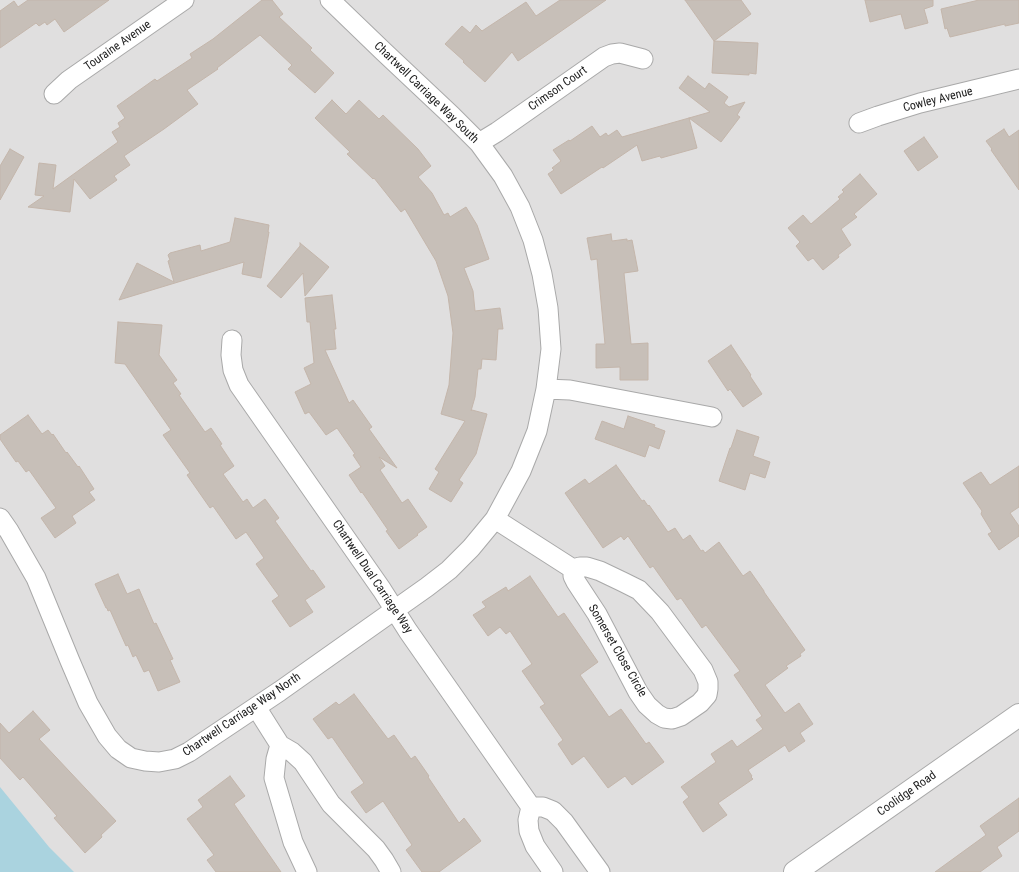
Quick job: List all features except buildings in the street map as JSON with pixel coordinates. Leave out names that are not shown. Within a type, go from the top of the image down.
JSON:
[{"type":"street","name":"Touraine Avenue","points":[[54,94],[68,80],[184,0]]},
{"type":"street","name":"Chartwell Carriage Way South","points":[[330,0],[479,143],[503,176],[520,207],[533,240],[542,274],[548,308],[551,349],[546,389],[537,431],[521,471],[495,519],[471,548],[449,570],[427,588],[394,610]]},
{"type":"street","name":"Crimson Court","points":[[479,143],[604,57],[620,53],[643,59]]},
{"type":"street","name":"Cowley Avenue","points":[[859,123],[920,104],[1019,79]]},
{"type":"street","name":"Chartwell Dual Carriage Way","points":[[232,340],[230,355],[233,370],[239,385],[531,807]]},
{"type":"street","points":[[546,389],[570,390],[712,417]]},
{"type":"street","name":"Chartwell Carriage Way North","points":[[0,518],[36,578],[88,703],[107,736],[118,749],[131,758],[159,762],[175,759],[189,752],[394,610]]},
{"type":"street","points":[[495,519],[573,569]]},
{"type":"street","name":"Somerset Close Circle","points":[[580,567],[600,571],[623,582],[639,590],[660,612],[703,670],[708,682],[708,689],[707,695],[700,703],[681,716],[672,719],[664,718],[657,714],[648,705],[638,692],[597,614],[576,582],[573,576],[573,569],[580,567]]},
{"type":"street","points":[[256,707],[280,745],[292,752],[303,762],[332,804],[376,849],[391,872]]},
{"type":"street","name":"Coolidge Road","points":[[795,872],[1019,715]]},
{"type":"street","points":[[280,745],[276,759],[274,778],[293,842],[306,872]]},
{"type":"street","points":[[553,872],[535,846],[529,832],[528,820],[531,807],[543,807],[553,811],[564,822],[600,872]]},
{"type":"shaded area","points":[[0,0],[1019,0],[1019,872],[0,872]]},
{"type":"water","points":[[0,787],[49,847],[74,872],[0,872]]}]
